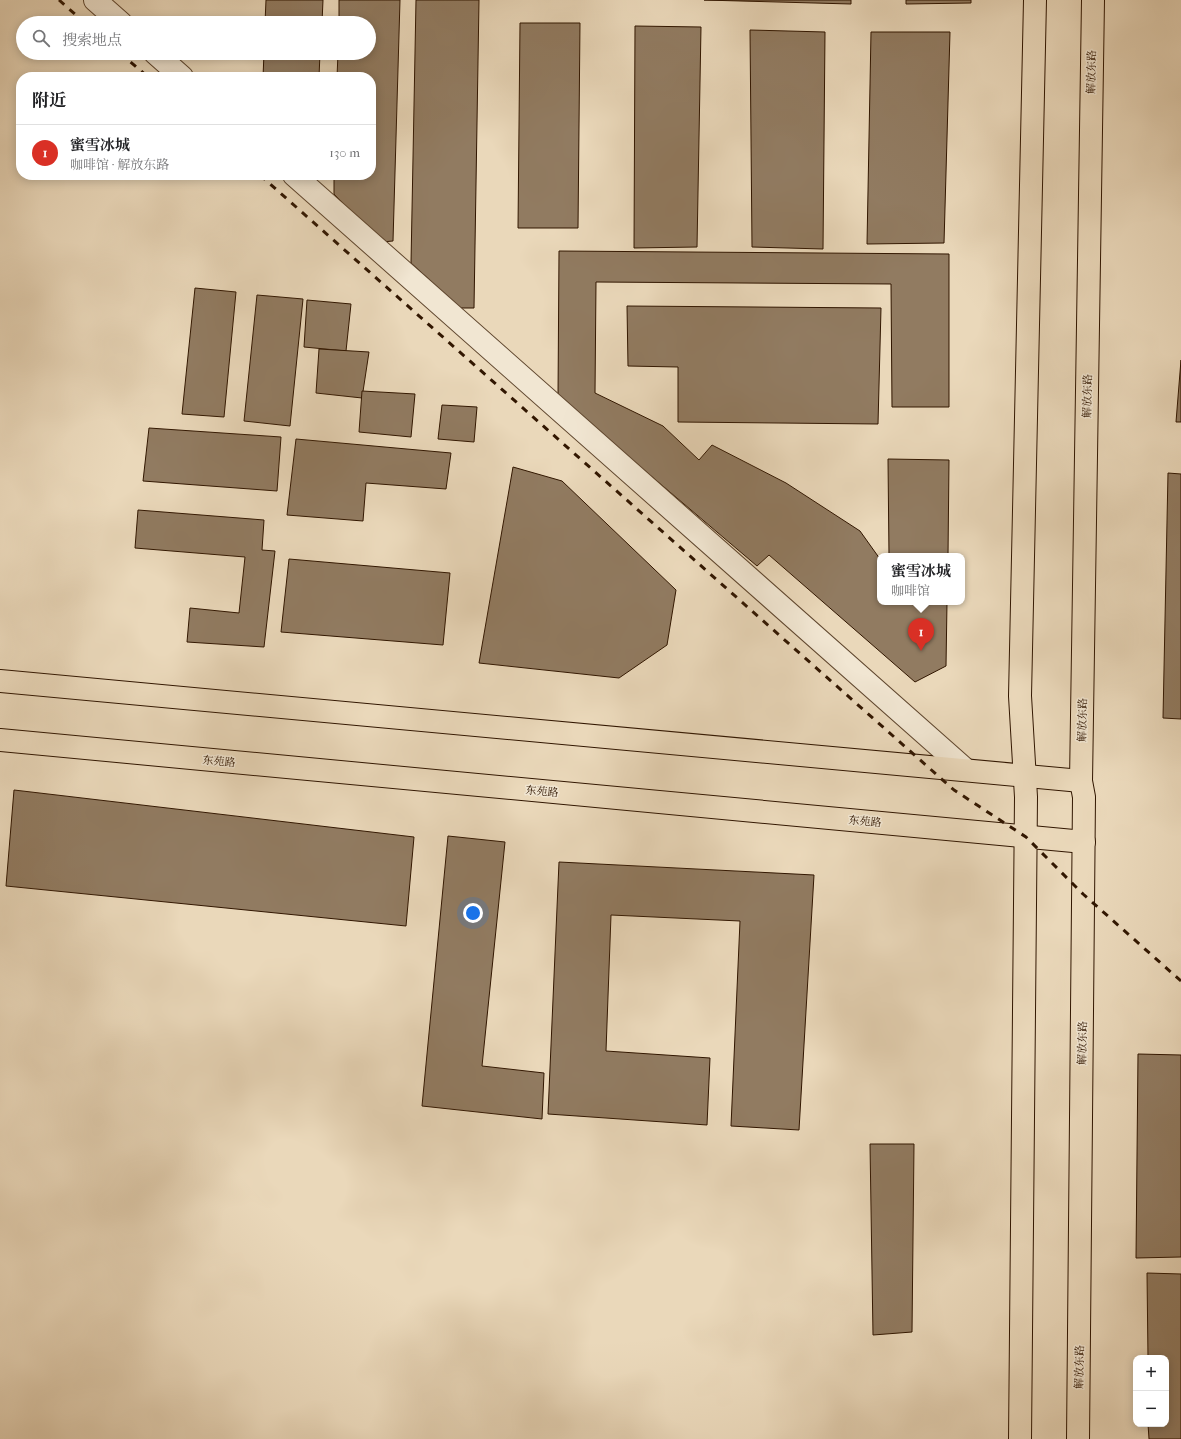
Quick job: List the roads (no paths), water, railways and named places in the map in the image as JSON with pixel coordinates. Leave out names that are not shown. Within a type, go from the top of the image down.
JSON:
[{"type":"main road","points":[[1020,1439],[1026,797],[1020,696],[1035,0]]},
{"type":"main road","name":"解放东路","points":[[1078,1439],[1084,842],[1084,798],[1081,781],[1093,0]]},
{"type":"main road","points":[[0,681],[1081,781]]},
{"type":"main road","name":"东苑路","points":[[0,740],[1084,842]]},
{"type":"street","points":[[95,0],[113,16]]},
{"type":"street","points":[[163,60],[176,72]]},
{"type":"street","points":[[300,180],[966,770]]},
{"type":"railway","points":[[59,0],[77,16]]},
{"type":"railway","points":[[128,60],[142,72]]},
{"type":"railway","points":[[266,180],[954,790],[1026,837],[1083,894],[1181,981]]},
{"type":"place","name":"蜜雪冰城","points":[[921,651]]}]
